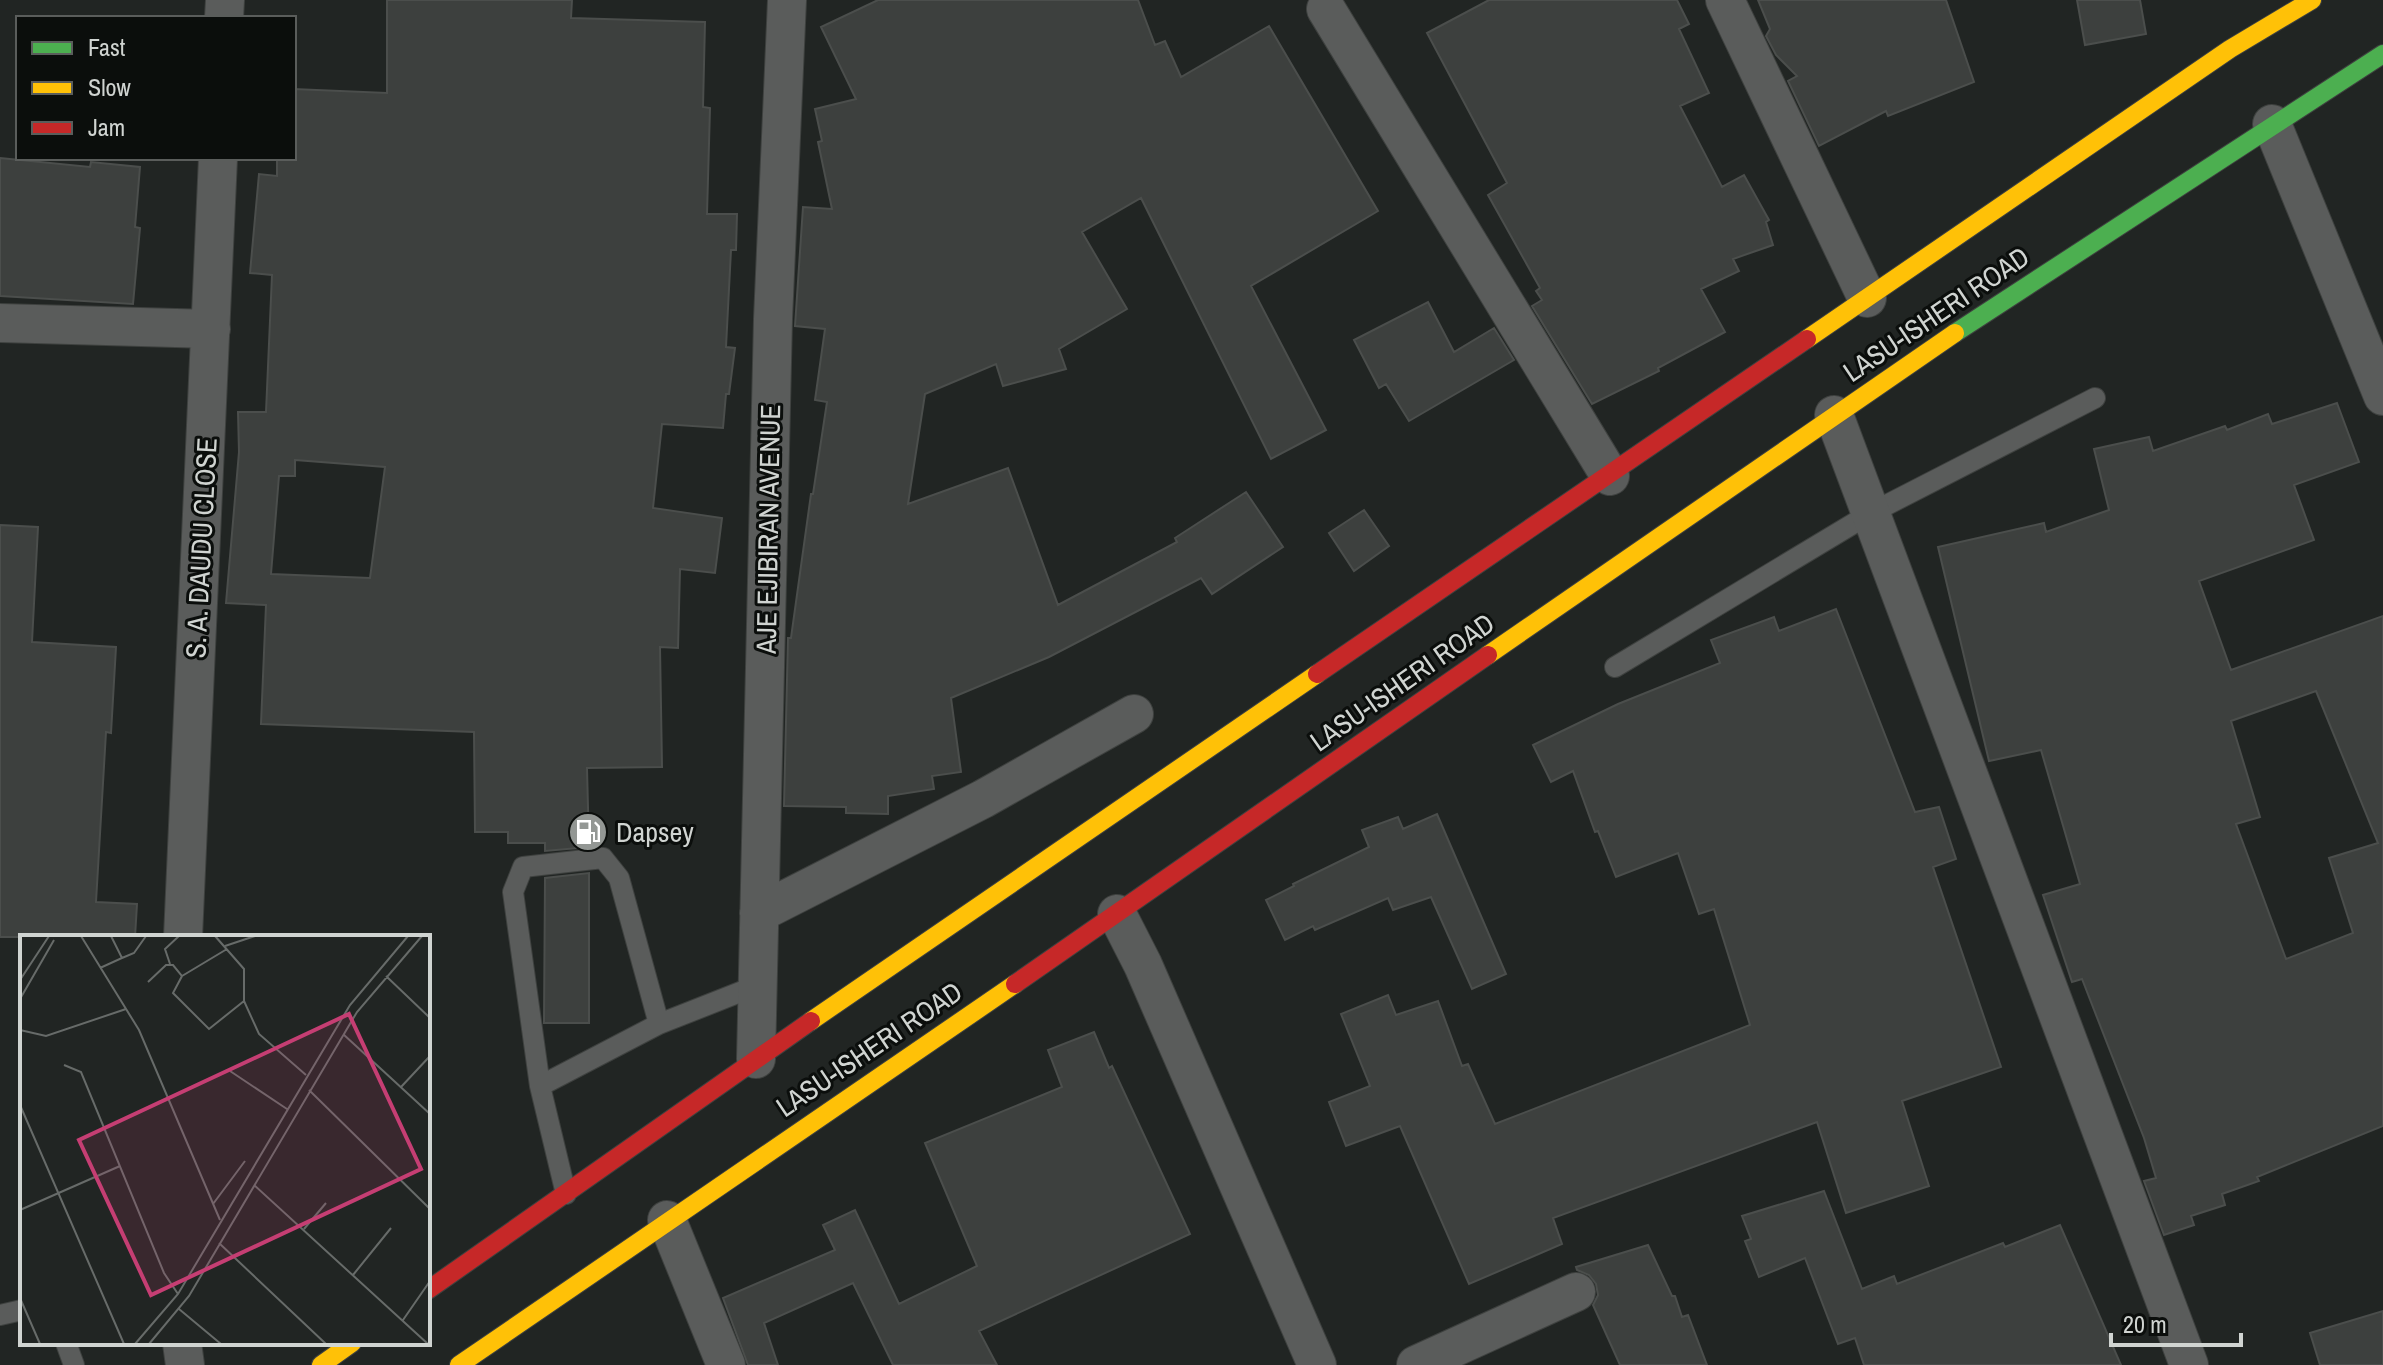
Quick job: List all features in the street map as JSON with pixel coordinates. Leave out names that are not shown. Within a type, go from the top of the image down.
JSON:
[{"type":"main road","name":"LASU-ISHERI ROAD","points":[[430,1289],[756,1059],[2230,49],[2312,0]]},
{"type":"main road","name":"LASU-ISHERI ROAD","points":[[459,1365],[1117,914],[1834,415],[2272,124],[2383,54]]},
{"type":"main road","points":[[321,1365],[349,1345]]},
{"type":"street","name":"AJE EJIBIRAN AVENUE","points":[[756,1059],[773,319],[787,0]]},
{"type":"street","points":[[1725,0],[1867,298]]},
{"type":"street","points":[[1326,9],[1610,476]]},
{"type":"street","points":[[2272,124],[2383,396]]},
{"type":"street","name":"S. A. DAUDU CLOSE","points":[[183,935],[218,160]]},
{"type":"street","points":[[0,323],[211,329]]},
{"type":"street","points":[[1834,415],[2189,1365]]},
{"type":"street","points":[[759,913],[983,799],[1134,714]]},
{"type":"street","points":[[1117,914],[1143,965],[1317,1365]]},
{"type":"street","points":[[667,1220],[726,1365]]},
{"type":"street","points":[[1416,1365],[1576,1292]]},
{"type":"street","points":[[182,1345],[185,1365]]},
{"type":"lane","points":[[1615,667],[1871,513],[2095,398]]},
{"type":"lane","points":[[566,1194],[540,1086],[513,892],[523,867],[603,858],[619,878],[659,1024]]},
{"type":"lane","points":[[540,1086],[659,1024],[758,985]]},
{"type":"lane","points":[[0,1315],[20,1310]]},
{"type":"lane","points":[[67,1345],[74,1365]]},
{"type":"building","points":[[387,0],[572,0],[571,18],[705,22],[703,107],[710,108],[707,214],[737,214],[736,250],[731,250],[726,347],[735,348],[723,428],[662,424],[653,508],[722,518],[715,573],[680,569],[678,648],[660,647],[662,767],[587,768],[589,847],[545,851],[545,843],[508,843],[508,832],[475,832],[474,732],[261,724],[266,605],[226,603],[239,452],[238,412],[266,412],[272,275],[250,273],[259,174],[277,176],[277,160],[296,160],[296,89],[387,93]],"holes":[[[295,460],[385,467],[370,578],[271,574],[279,476],[295,476]]]},
{"type":"building","points":[[878,0],[1138,0],[1155,45],[1165,41],[1181,77],[1269,26],[1378,211],[1251,286],[1326,430],[1271,459],[1141,198],[1082,232],[1127,309],[1059,349],[1066,369],[1003,386],[996,364],[925,394],[908,504],[1008,468],[1058,605],[1177,542],[1175,538],[1246,492],[1283,547],[1212,594],[1201,578],[1049,657],[951,698],[961,772],[932,776],[934,789],[888,796],[888,814],[846,813],[846,807],[784,806],[788,638],[791,638],[827,402],[815,400],[825,329],[795,326],[803,207],[832,209],[818,142],[822,141],[815,109],[856,99],[821,27]]},
{"type":"building","points":[[1489,0],[1677,0],[1689,24],[1679,29],[1709,93],[1680,106],[1722,187],[1744,175],[1769,220],[1766,222],[1773,245],[1733,259],[1739,271],[1701,289],[1725,332],[1658,368],[1659,371],[1592,404],[1532,306],[1542,300],[1536,291],[1540,288],[1488,195],[1507,183],[1427,33]]},
{"type":"building","points":[[1758,0],[1946,0],[1974,82],[1888,116],[1886,111],[1819,146],[1788,81],[1797,76],[1776,55],[1766,36],[1770,29]]},
{"type":"building","points":[[2077,0],[2140,0],[2146,34],[2085,45]]},
{"type":"building","points":[[0,158],[90,167],[91,162],[140,167],[135,227],[140,228],[133,304],[0,296]]},
{"type":"building","points":[[1428,302],[1454,352],[1494,328],[1514,360],[1409,421],[1386,384],[1379,388],[1354,340]]},
{"type":"building","points":[[2337,403],[2359,462],[2294,485],[2314,540],[2199,581],[2231,670],[2383,616],[2383,1126],[2257,1177],[2259,1181],[2222,1194],[2225,1205],[2191,1216],[2194,1225],[2164,1235],[2144,1181],[2156,1178],[2144,1138],[2082,979],[2072,982],[2043,895],[2080,884],[2041,750],[1989,761],[1938,547],[2044,523],[2046,532],[2109,510],[2094,449],[2149,437],[2153,451],[2225,426],[2227,430],[2268,414],[2272,424]],"holes":[[[2316,691],[2378,843],[2329,858],[2353,933],[2286,959],[2236,824],[2260,817],[2231,721]]]},
{"type":"building","points":[[1364,510],[1389,546],[1354,571],[1329,533]]},
{"type":"building","points":[[0,525],[38,527],[32,642],[116,647],[111,733],[106,732],[96,902],[137,904],[135,935],[0,937]]},
{"type":"building","points":[[1836,609],[1915,812],[1939,807],[1956,859],[1933,867],[2001,1067],[1902,1101],[1929,1186],[1846,1213],[1817,1122],[1553,1218],[1562,1244],[1469,1284],[1400,1126],[1346,1146],[1329,1102],[1370,1086],[1341,1014],[1388,995],[1396,1015],[1438,1001],[1462,1066],[1468,1064],[1495,1124],[1750,1025],[1714,909],[1699,914],[1678,853],[1616,877],[1598,831],[1595,832],[1573,771],[1551,782],[1533,745],[1618,704],[1720,663],[1711,640],[1774,617],[1779,631]]},
{"type":"building","points":[[1437,814],[1506,974],[1472,989],[1431,897],[1393,910],[1388,898],[1285,940],[1266,900],[1369,847],[1362,830],[1398,817],[1403,829]]},
{"type":"building","points":[[589,873],[589,1023],[544,1023],[545,878]]},
{"type":"building","points":[[1094,1032],[1190,1234],[979,1331],[997,1365],[893,1365],[853,1283],[764,1323],[778,1365],[748,1365],[723,1298],[835,1250],[823,1225],[855,1210],[899,1304],[977,1266],[925,1143],[1062,1087],[1048,1050]]},
{"type":"building","points":[[1824,1191],[1862,1289],[1894,1276],[1897,1284],[2003,1243],[2005,1247],[2060,1225],[2121,1365],[1864,1365],[1855,1338],[1838,1344],[1805,1258],[1759,1277],[1745,1241],[1751,1239],[1742,1216]]},
{"type":"building","points":[[1648,1245],[1672,1296],[1675,1296],[1682,1317],[1688,1315],[1707,1365],[1620,1365],[1593,1305],[1598,1295],[1596,1284],[1576,1267]]},
{"type":"building","points":[[2383,1311],[2383,1365],[2320,1365],[2310,1333]]},
{"type":"traffic: fast","points":[[1955,333],[2383,54]]},
{"type":"traffic: slow","points":[[1807,339],[2230,49],[2312,0]]},
{"type":"traffic: slow","points":[[1488,655],[1955,333]]},
{"type":"traffic: slow","points":[[811,1021],[1317,674]]},
{"type":"traffic: slow","points":[[459,1365],[1015,984]]},
{"type":"traffic: slow","points":[[321,1365],[349,1345]]},
{"type":"traffic: jam","points":[[1317,674],[1807,339]]},
{"type":"traffic: jam","points":[[1015,984],[1488,655]]},
{"type":"traffic: jam","points":[[430,1289],[811,1021]]},
{"type":"place","name":"Dapsey","points":[[588,832]]}]
